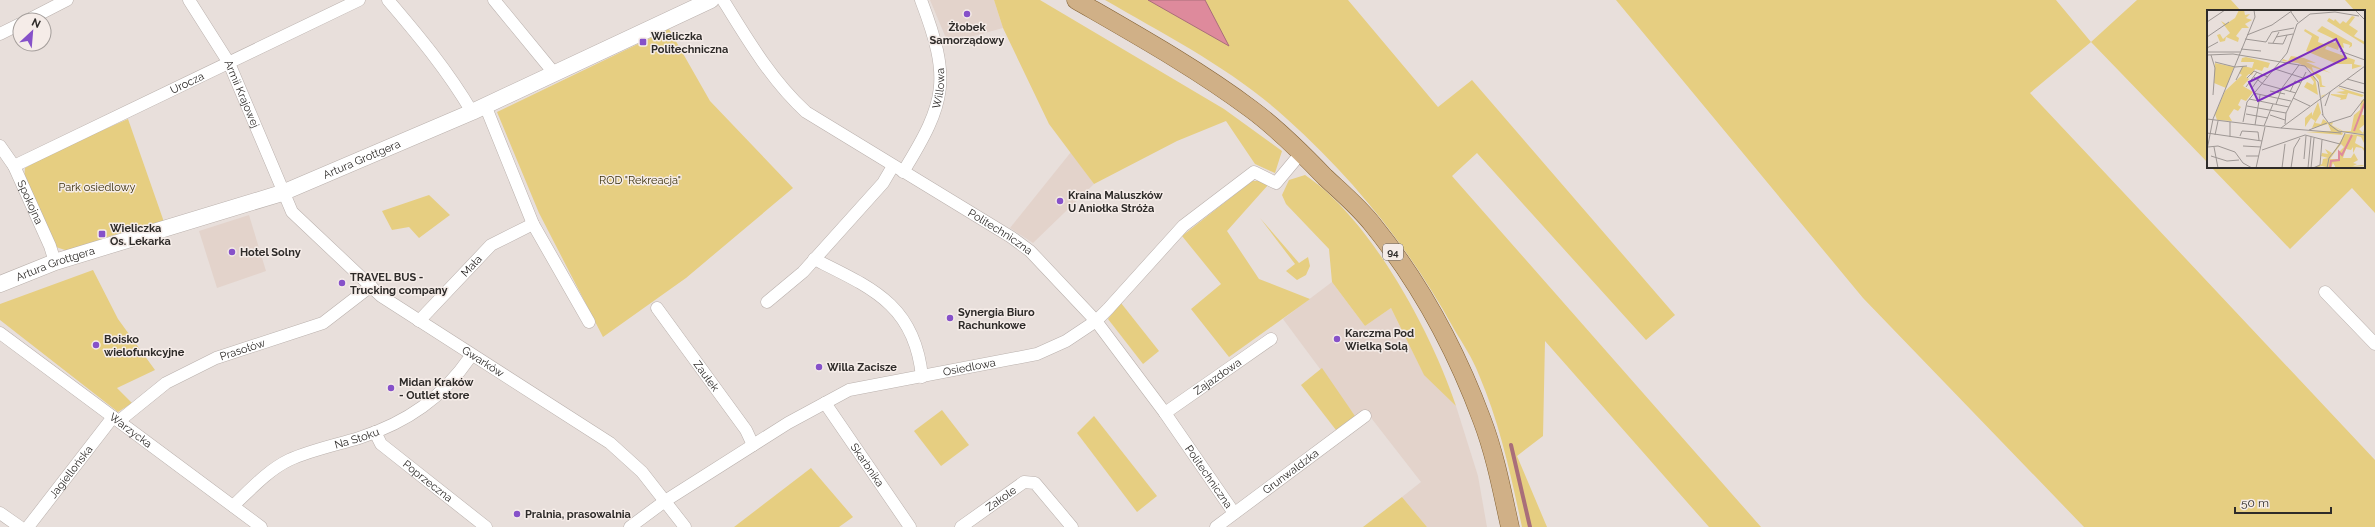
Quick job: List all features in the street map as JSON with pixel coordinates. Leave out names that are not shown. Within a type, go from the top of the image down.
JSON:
[{"type":"main road","name":"94","points":[[1076,0],[1190,67],[1252,110],[1301,153],[1372,223],[1407,271],[1438,323],[1482,421],[1499,479],[1510,527]]},
{"type":"street","points":[[44,12],[67,0]]},
{"type":"street","name":"Armii Krajowej","points":[[189,0],[229,63],[282,193]]},
{"type":"street","name":"Urocza","points":[[14,166],[359,0]]},
{"type":"street","points":[[388,0],[418,35],[460,91],[478,108],[533,224],[589,322]]},
{"type":"street","points":[[494,0],[554,73]]},
{"type":"street","name":"Artura Grottgera","points":[[0,284],[55,262],[282,193],[478,108],[711,0]]},
{"type":"street","name":"Politechniczna","points":[[723,0],[743,32],[791,98],[823,124],[1011,237],[1030,251],[1096,321],[1165,413],[1234,513]]},
{"type":"street","name":"Willowa","points":[[903,172],[933,118],[939,100],[941,80],[940,58],[934,35],[921,0]]},
{"type":"street","points":[[0,34],[12,28]]},
{"type":"street","name":"Spokojna","points":[[0,146],[14,166],[50,246],[55,262]]},
{"type":"street","name":"Osiedlowa","points":[[630,527],[665,501],[753,444],[849,390],[1037,354],[1066,341],[1096,321],[1183,226],[1200,212],[1254,172],[1276,183],[1301,153]]},
{"type":"street","points":[[766,302],[803,272],[882,183],[893,166]]},
{"type":"street","name":"Gwarków","points":[[282,193],[292,212],[381,296],[471,356],[598,433],[642,472],[685,527]]},
{"type":"street","name":"Mała","points":[[419,321],[491,245],[533,224]]},
{"type":"street","points":[[814,259],[868,286],[885,298],[907,326],[915,341],[920,358],[922,377]]},
{"type":"street","name":"Prasołów","points":[[116,419],[166,383],[216,358],[323,323],[371,286]]},
{"type":"street","points":[[2326,292],[2375,344]]},
{"type":"street","name":"Zaułek","points":[[657,308],[746,430],[753,444]]},
{"type":"street","name":"Warzycka","points":[[0,333],[261,527]]},
{"type":"street","name":"Zajazdowa","points":[[1165,413],[1271,339]]},
{"type":"street","name":"Na Stoku","points":[[233,506],[255,485],[288,461],[394,425],[436,398],[456,377],[471,356]]},
{"type":"street","name":"Skarbnika","points":[[826,403],[910,527]]},
{"type":"street","name":"Grunwaldzka","points":[[1216,527],[1365,416]]},
{"type":"street","name":"Jagiellońska","points":[[28,527],[116,419]]},
{"type":"street","name":"Poprzeczna","points":[[375,432],[381,444],[486,527]]},
{"type":"street","name":"Zakole","points":[[961,527],[1024,482],[1035,483],[1072,527]]},
{"type":"street","points":[[0,513],[20,527]]},
{"type":"shaded area","name":"Żłobek Samorządowy","points":[[930,0],[994,0],[1003,28],[948,43]]},
{"type":"shaded area","points":[[1148,0],[1205,0],[1229,46]]},
{"type":"shaded area","points":[[1071,152],[1094,184],[1033,243],[1010,228]]},
{"type":"shaded area","points":[[249,215],[266,271],[217,288],[199,231]]},
{"type":"shaded area","points":[[1332,282],[1365,326],[1391,308],[1424,374],[1456,406],[1478,476],[1487,527],[1427,527],[1402,497],[1421,482],[1365,410],[1355,416],[1283,319]]},
{"type":"green space","points":[[994,0],[1040,0],[1224,109],[1282,151],[1275,173],[1255,164],[1226,121],[1177,141],[1094,184],[1049,124],[1003,28]]},
{"type":"green space","points":[[1105,0],[1348,0],[1438,107],[1472,80],[1675,315],[1646,340],[1477,153],[1452,176],[1761,527],[1709,527],[1545,341],[1543,436],[1517,456],[1547,527],[1522,527],[1499,431],[1477,369],[1419,271],[1380,217],[1336,166],[1267,101],[1222,69]]},
{"type":"green space","points":[[1616,0],[2056,0],[2091,42],[2030,93],[2375,460],[2375,527],[2084,527],[1863,298]]},
{"type":"green space","points":[[2137,0],[2231,0],[2240,10],[2207,10],[2207,162],[2091,42]]},
{"type":"green space","points":[[2345,0],[2375,0],[2375,213],[2352,188],[2290,249],[2212,168],[2365,168],[2365,10],[2354,10]]},
{"type":"green space","name":"ROD \"Rekreacja\"","points":[[669,29],[710,101],[793,188],[686,278],[603,337],[539,213],[497,112]]},
{"type":"green space","name":"Park osiedlowy","points":[[128,119],[164,222],[110,236],[71,252],[56,247],[24,181],[25,168],[55,151]]},
{"type":"green space","points":[[1305,175],[1329,194],[1353,219],[1396,279],[1415,312],[1431,345],[1456,406],[1424,375],[1391,308],[1365,326],[1332,282],[1329,249],[1286,204],[1282,195],[1289,180]]},
{"type":"green space","points":[[1252,181],[1264,181],[1268,185],[1227,231],[1259,279],[1310,299],[1229,357],[1191,309],[1221,284],[1182,236]]},
{"type":"green space","points":[[429,195],[450,215],[419,238],[409,227],[392,230],[382,211]]},
{"type":"green space","points":[[1260,218],[1299,263],[1308,257],[1310,266],[1306,275],[1297,280],[1286,271],[1295,264]]},
{"type":"green space","name":"Boisko wielofunkcyjne","points":[[93,270],[118,319],[155,370],[117,388],[132,403],[118,412],[0,320],[0,304]]},
{"type":"green space","points":[[1121,303],[1159,351],[1143,364],[1108,319]]},
{"type":"green space","points":[[1322,368],[1355,416],[1336,430],[1301,385]]},
{"type":"green space","points":[[942,410],[969,445],[941,466],[914,431]]},
{"type":"green space","points":[[1094,416],[1157,496],[1137,512],[1077,433]]},
{"type":"green space","points":[[811,468],[853,517],[839,527],[734,527]]},
{"type":"green space","points":[[1402,497],[1427,527],[1363,527]]},
{"type":"waterway","points":[[1511,445],[1530,527]]},
{"type":"place","name":"Żłobek Samorządowy","points":[[967,14]]},
{"type":"place","name":"Wieliczka Politechniczna","points":[[643,42]]},
{"type":"place","name":"Kraina Maluszków U Aniołka Stróża","points":[[1060,201]]},
{"type":"place","name":"Wieliczka Os. Lekarka","points":[[102,234]]},
{"type":"place","name":"Hotel Solny","points":[[232,252]]},
{"type":"place","name":"TRAVEL BUS - Trucking company","points":[[342,283]]},
{"type":"place","name":"Synergia Biuro Rachunkowe","points":[[950,318]]},
{"type":"place","name":"Karczma Pod Wielką Solą","points":[[1337,339]]},
{"type":"place","name":"Boisko wielofunkcyjne","points":[[96,345]]},
{"type":"place","name":"Willa Zacisze","points":[[819,367]]},
{"type":"place","name":"Midan Kraków - Outlet store","points":[[391,388]]},
{"type":"place","name":"Pralnia, prasowalnia","points":[[517,514]]}]
